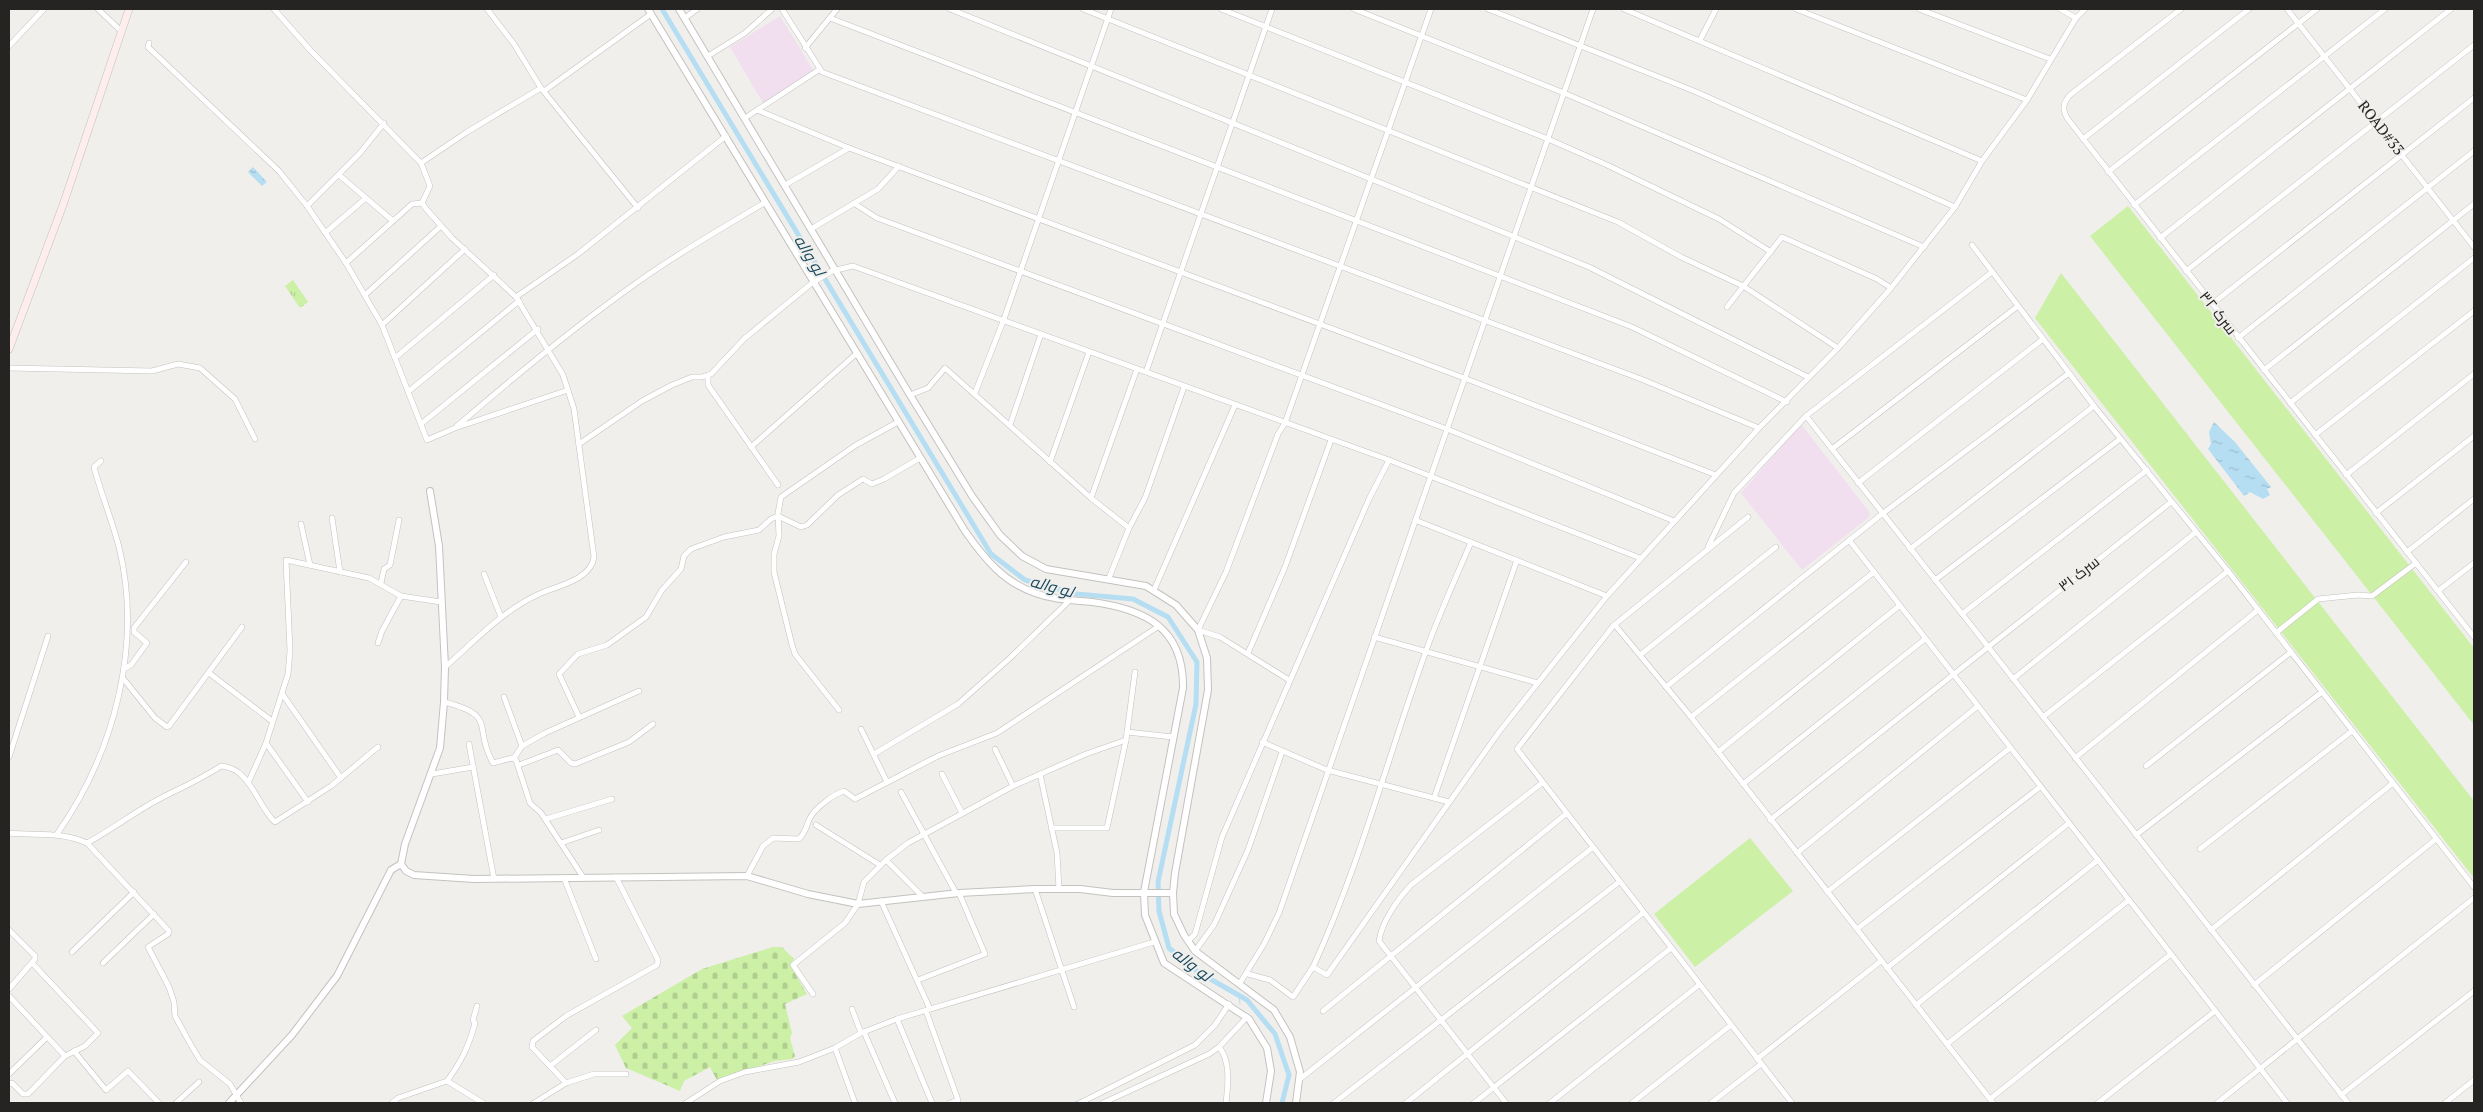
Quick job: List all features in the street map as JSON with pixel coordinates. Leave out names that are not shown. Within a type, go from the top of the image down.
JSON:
[{"type":"main road","points":[[9,349],[63,205],[129,9]]},
{"type":"street","points":[[9,46],[44,9]]},
{"type":"street","points":[[98,9],[121,31]]},
{"type":"street","points":[[274,9],[311,51],[384,123],[421,163],[430,186],[422,202]]},
{"type":"street","points":[[487,9],[514,44],[542,90],[638,208]]},
{"type":"street","points":[[679,9],[785,185],[834,271],[986,517],[1011,546],[1033,564],[1046,568],[1136,582],[1154,590],[1176,605],[1198,630],[1206,658],[1208,690],[1171,893],[1174,914],[1195,951],[1274,1010],[1290,1037],[1300,1079],[1296,1103]]},
{"type":"street","points":[[686,18],[697,9]]},
{"type":"street","points":[[708,56],[745,33],[772,9]]},
{"type":"street","points":[[782,9],[822,72],[1642,379],[1759,428]]},
{"type":"street","points":[[805,48],[837,9]]},
{"type":"street","points":[[950,9],[1589,267],[1808,377]]},
{"type":"street","points":[[1083,9],[1618,222],[1681,257],[1743,286],[1838,348]]},
{"type":"street","points":[[975,393],[1004,319],[1111,9]]},
{"type":"street","points":[[1221,9],[1548,139],[1719,219],[1770,252]]},
{"type":"street","points":[[1146,372],[1272,9]]},
{"type":"street","points":[[1354,9],[1564,93],[1924,247]]},
{"type":"street","points":[[1198,630],[1226,572],[1278,434],[1285,424],[1431,9]]},
{"type":"street","points":[[1488,9],[1694,91],[1955,207]]},
{"type":"street","points":[[1240,983],[1248,974],[1279,913],[1327,770],[1593,9]]},
{"type":"street","points":[[1624,9],[1982,161]]},
{"type":"street","points":[[1700,40],[1716,9]]},
{"type":"street","points":[[1796,9],[2026,100]]},
{"type":"street","points":[[1919,9],[2050,59]]},
{"type":"street","points":[[2060,9],[2076,18]]},
{"type":"street","points":[[1313,967],[1326,975],[1499,732],[1607,596],[1674,520],[1759,428],[1787,402],[1808,377],[1838,348],[1891,288],[1955,207],[1982,161],[2026,100],[2076,18],[2085,9]]},
{"type":"street","name":"سرک ۳۲","points":[[2181,9],[2064,101],[2062,109],[2108,172],[2474,637]]},
{"type":"street","points":[[2083,139],[2249,9]]},
{"type":"street","name":"ROAD#33","points":[[2287,9],[2474,247]]},
{"type":"street","points":[[2108,172],[2317,9]]},
{"type":"street","points":[[2134,205],[2385,9]]},
{"type":"street","points":[[2160,238],[2452,9]]},
{"type":"street","points":[[421,163],[467,132],[542,90],[649,12],[726,136],[764,203],[814,281],[856,354],[965,531],[986,561],[1007,579],[1035,593],[1069,601],[1092,602],[1142,614],[1169,634],[1183,670],[1183,688],[1147,892],[1145,915],[1154,942],[1164,963],[1247,1017],[1267,1048],[1271,1071],[1266,1103]]},
{"type":"street","points":[[830,18],[1632,327],[1787,402]]},
{"type":"street","points":[[149,43],[148,47],[279,171],[307,206],[346,263],[382,325],[427,440],[455,428],[568,390]]},
{"type":"street","points":[[2186,271],[2474,45]]},
{"type":"street","points":[[745,118],[820,69]]},
{"type":"street","points":[[2212,304],[2474,98]]},
{"type":"street","points":[[758,110],[849,148],[1464,378],[1716,475]]},
{"type":"street","points":[[307,206],[339,175],[384,123]]},
{"type":"street","points":[[409,391],[518,299],[638,208],[726,136]]},
{"type":"street","points":[[785,185],[849,148]]},
{"type":"street","points":[[2238,338],[2474,151]]},
{"type":"street","points":[[811,229],[878,189],[899,166]]},
{"type":"street","points":[[339,175],[393,221]]},
{"type":"street","points":[[325,233],[366,198]]},
{"type":"street","points":[[346,263],[412,204],[422,202]]},
{"type":"street","points":[[422,202],[441,226],[518,299],[538,329],[563,375],[574,409],[594,557],[593,564],[581,577],[539,594],[509,610],[445,667]]},
{"type":"street","points":[[455,428],[548,348],[664,264],[764,203]]},
{"type":"street","points":[[855,204],[877,218],[1447,430],[1674,520]]},
{"type":"street","points":[[2264,370],[2474,204]]},
{"type":"street","points":[[365,295],[441,226]]},
{"type":"street","points":[[1727,307],[1782,237],[1877,278],[1891,288]]},
{"type":"street","points":[[1972,246],[2094,406],[2228,571],[2474,888]]},
{"type":"street","points":[[382,325],[464,249]]},
{"type":"street","points":[[2290,403],[2474,258]]},
{"type":"street","points":[[579,444],[642,401],[672,385],[692,377],[712,374],[745,338],[814,281],[834,271],[853,266],[1004,319],[1285,424],[1430,475],[1640,558]]},
{"type":"street","points":[[1707,550],[1734,493],[1806,416],[1992,272]]},
{"type":"street","points":[[395,358],[494,275]]},
{"type":"street","points":[[1832,449],[2018,306]]},
{"type":"street","points":[[2315,435],[2474,311]]},
{"type":"street","points":[[421,424],[538,329]]},
{"type":"street","points":[[1010,425],[1041,334]]},
{"type":"street","points":[[1858,483],[2043,339]]},
{"type":"street","points":[[1050,462],[1089,352]]},
{"type":"street","points":[[751,447],[856,354]]},
{"type":"street","points":[[9,368],[152,371],[178,364],[200,368],[235,399],[255,439]]},
{"type":"street","points":[[910,395],[928,388],[945,368],[1091,498],[1129,528]]},
{"type":"street","points":[[1091,498],[1137,369]]},
{"type":"street","points":[[1666,687],[1882,514],[2069,373]]},
{"type":"street","points":[[2346,474],[2474,374]]},
{"type":"street","points":[[708,375],[708,385],[778,485]]},
{"type":"street","points":[[1109,578],[1129,528],[1145,498],[1184,387]]},
{"type":"street","points":[[1154,590],[1235,405]]},
{"type":"street","points":[[1910,549],[2094,406]]},
{"type":"street","points":[[1806,416],[2348,1103]]},
{"type":"street","points":[[839,710],[795,654],[792,645],[774,572],[774,554],[779,536],[778,516],[781,497],[856,445],[898,422]]},
{"type":"street","points":[[2376,513],[2474,436]]},
{"type":"street","points":[[1935,580],[2120,438]]},
{"type":"street","points":[[1248,653],[1285,568],[1331,440]]},
{"type":"street","points":[[579,717],[559,674],[578,654],[607,645],[646,617],[662,590],[681,569],[684,556],[691,549],[724,537],[758,530],[771,519],[778,516],[801,526],[807,525],[851,485],[863,479],[872,484],[884,480],[920,458]]},
{"type":"street","points":[[1188,941],[1195,934],[1222,837],[1369,499],[1389,460]]},
{"type":"street","points":[[56,834],[86,785],[101,753],[124,670],[128,635],[126,592],[119,547],[94,467],[101,461]]},
{"type":"street","points":[[1962,614],[2147,470]]},
{"type":"street","points":[[430,491],[439,546],[445,667],[444,702],[440,748],[405,844],[401,864],[406,871],[414,876],[564,878],[747,876],[808,894],[858,904],[958,893],[1035,889],[1113,893],[1171,893]]},
{"type":"street","points":[[2407,552],[2474,500]]},
{"type":"street","name":"سرک ۳۱","points":[[1770,820],[1987,646],[2172,502]]},
{"type":"street","points":[[1748,517],[1615,625],[1518,746],[1517,751],[1792,1103]]},
{"type":"street","points":[[332,518],[340,572]]},
{"type":"street","points":[[381,583],[384,569],[390,564],[399,520]]},
{"type":"street","points":[[1415,520],[1607,596]]},
{"type":"street","points":[[301,524],[310,565]]},
{"type":"street","points":[[2013,679],[2196,532]]},
{"type":"street","points":[[1849,540],[2286,1103]]},
{"type":"street","points":[[1248,974],[1270,980],[1294,997],[1313,967],[1327,936],[1383,784],[1426,651],[1471,542]]},
{"type":"street","points":[[1640,655],[1776,548]]},
{"type":"street","points":[[249,781],[266,743],[272,721],[283,695],[288,674],[290,651],[285,561],[288,559],[381,583],[401,596],[441,602]]},
{"type":"street","points":[[1434,798],[1517,560]]},
{"type":"street","points":[[124,670],[131,665],[147,643],[134,632],[134,628],[186,562]]},
{"type":"street","points":[[2276,633],[2318,600],[2358,595],[2372,596],[2416,563]]},
{"type":"street","points":[[2438,591],[2474,563]]},
{"type":"street","points":[[2043,717],[2228,571]]},
{"type":"street","points":[[1691,717],[1874,572]]},
{"type":"street","points":[[484,574],[501,617]]},
{"type":"street","points":[[378,643],[382,631],[401,596]]},
{"type":"street","points":[[874,754],[958,704],[1010,658],[1069,601]]},
{"type":"street","points":[[1718,752],[1899,606]]},
{"type":"street","points":[[2075,758],[2258,610]]},
{"type":"street","points":[[1615,625],[1691,717],[1991,1101],[2171,954]]},
{"type":"street","points":[[2468,630],[2474,625]]},
{"type":"street","points":[[747,876],[763,846],[773,838],[799,839],[805,833],[811,816],[837,793],[844,791],[855,799],[938,756],[997,733],[1159,626]]},
{"type":"street","points":[[122,676],[138,698],[167,727],[172,724],[242,628]]},
{"type":"street","points":[[1198,630],[1220,637],[1289,680]]},
{"type":"street","points":[[9,757],[48,636]]},
{"type":"street","points":[[1374,637],[1480,665],[1538,683]]},
{"type":"street","points":[[1743,784],[1925,639]]},
{"type":"street","points":[[2146,766],[2291,652]]},
{"type":"street","points":[[1051,828],[1107,828],[1126,740],[1134,672]]},
{"type":"street","points":[[209,673],[272,721]]},
{"type":"street","points":[[444,702],[467,708],[478,716],[493,763],[514,758],[522,746],[579,717],[639,691]]},
{"type":"street","points":[[2136,835],[2322,692]]},
{"type":"street","points":[[283,695],[341,778]]},
{"type":"street","points":[[504,697],[522,746]]},
{"type":"street","points":[[1797,853],[1978,706]]},
{"type":"street","points":[[519,765],[558,750],[571,763],[575,764],[629,742],[653,724]]},
{"type":"street","points":[[861,729],[887,782]]},
{"type":"street","points":[[2200,849],[2352,731]]},
{"type":"street","points":[[1127,732],[1173,737]]},
{"type":"street","points":[[813,994],[793,965],[845,923],[858,904],[864,882],[886,860],[924,834],[1013,786],[1126,740]]},
{"type":"street","points":[[1262,742],[1327,770],[1450,802]]},
{"type":"street","points":[[266,743],[308,802]]},
{"type":"street","points":[[469,744],[494,878]]},
{"type":"street","points":[[87,843],[116,828],[162,797],[222,766],[227,766],[249,781],[275,822],[308,802],[341,778],[378,747]]},
{"type":"street","points":[[1827,892],[2010,748]]},
{"type":"street","points":[[995,749],[1013,786]]},
{"type":"street","points":[[1195,951],[1214,925],[1248,850],[1282,752]]},
{"type":"street","points":[[514,758],[519,765],[530,803],[546,819],[584,877]]},
{"type":"street","points":[[432,774],[473,768]]},
{"type":"street","points":[[942,774],[962,813]]},
{"type":"street","points":[[1040,774],[1056,853],[1059,889]]},
{"type":"street","points":[[1506,1103],[1379,941],[1380,934],[1403,894],[1411,885],[1542,783]]},
{"type":"street","points":[[2211,930],[2393,783]]},
{"type":"street","points":[[1857,929],[2040,787]]},
{"type":"street","points":[[901,792],[958,893],[985,954],[918,980]]},
{"type":"street","points":[[546,819],[612,798]]},
{"type":"street","points":[[1323,1011],[1566,814]]},
{"type":"street","points":[[1887,968],[2069,823]]},
{"type":"street","points":[[816,825],[880,865]]},
{"type":"street","points":[[561,842],[599,830]]},
{"type":"street","points":[[9,833],[56,834],[87,843],[154,914],[169,932],[148,947],[169,988],[174,1002],[174,1016],[200,1060],[230,1084],[241,1103]]},
{"type":"street","points":[[2254,985],[2436,839]]},
{"type":"street","points":[[1300,1079],[1592,848]]},
{"type":"street","points":[[886,860],[923,898]]},
{"type":"street","points":[[1916,1004],[2098,860]]},
{"type":"street","points":[[229,1103],[292,1035],[337,976],[391,870],[401,864]]},
{"type":"street","points":[[566,1083],[532,1047],[533,1041],[566,1016],[657,965],[658,960],[616,877]]},
{"type":"street","points":[[564,878],[596,959]]},
{"type":"street","points":[[1334,1103],[1618,882]]},
{"type":"street","points":[[1035,889],[1074,1007]]},
{"type":"street","points":[[72,952],[134,892]]},
{"type":"street","points":[[2217,1103],[2474,898]]},
{"type":"street","points":[[1947,1044],[2128,900]]},
{"type":"street","points":[[881,901],[918,980],[958,1100],[950,1103]]},
{"type":"street","points":[[1406,1103],[1643,913]]},
{"type":"street","points":[[103,962],[154,914]]},
{"type":"street","points":[[9,930],[35,956],[33,964],[9,989]]},
{"type":"street","points":[[686,1103],[695,1101],[720,1081],[744,1072],[799,1062],[835,1048],[862,1032],[897,1020],[1154,942]]},
{"type":"street","points":[[1474,1103],[1671,948]]},
{"type":"street","points":[[1711,1103],[1881,961]]},
{"type":"street","points":[[9,1084],[12,1083],[23,1094],[28,1094],[65,1056],[85,1046],[97,1035],[97,1030],[33,964]]},
{"type":"street","points":[[1550,1103],[1700,985]]},
{"type":"street","points":[[2341,1095],[2474,991]]},
{"type":"street","points":[[9,996],[65,1056]]},
{"type":"street","points":[[1080,1103],[1195,1045],[1215,1025],[1229,1004]]},
{"type":"street","points":[[392,1103],[398,1098],[447,1081],[464,1060],[476,1023],[472,1020],[477,1006]]},
{"type":"street","points":[[852,1009],[895,1103]]},
{"type":"street","points":[[2098,1103],[2215,1011]]},
{"type":"street","points":[[1102,1103],[1218,1047],[1247,1017]]},
{"type":"street","points":[[897,1020],[932,1103]]},
{"type":"street","points":[[1632,1103],[1731,1025]]},
{"type":"street","points":[[550,1066],[596,1030]]},
{"type":"street","points":[[9,1074],[47,1036]]},
{"type":"street","points":[[1218,1047],[1222,1051],[1227,1069],[1226,1103]]},
{"type":"street","points":[[835,1048],[855,1103]]},
{"type":"street","points":[[74,1051],[106,1090],[128,1071],[159,1103]]},
{"type":"street","points":[[534,1103],[566,1083],[594,1074],[626,1074]]},
{"type":"street","points":[[2445,1103],[2474,1080]]},
{"type":"street","points":[[447,1081],[483,1103]]},
{"type":"street","points":[[176,1103],[199,1082]]},
{"type":"shaded area","points":[[780,16],[813,70],[763,103],[730,47]]},
{"type":"shaded area","points":[[1801,424],[1870,513],[1868,518],[1802,570],[1741,493]]},
{"type":"green space","points":[[2128,206],[2474,648],[2474,725],[2090,236]]},
{"type":"green space","points":[[2061,273],[2474,801],[2474,878],[2035,318]]},
{"type":"green space","points":[[293,280],[308,302],[300,308],[285,286]]},
{"type":"green space","points":[[1750,838],[1793,891],[1695,967],[1654,914]]},
{"type":"green space","points":[[773,947],[782,947],[794,959],[790,965],[807,994],[785,1004],[792,1033],[790,1038],[795,1056],[792,1059],[775,1061],[717,1080],[710,1067],[684,1081],[680,1091],[626,1068],[615,1045],[632,1028],[622,1016],[702,969]]},
{"type":"water","points":[[253,167],[267,182],[262,186],[248,172]]},
{"type":"water","points":[[2214,422],[2235,442],[2271,487],[2267,489],[2270,495],[2263,499],[2250,492],[2244,496],[2208,449],[2211,444],[2209,432]]},
{"type":"waterway","name":"لو واله","points":[[662,9],[991,554],[1025,580],[1077,594],[1133,599],[1168,617],[1197,662],[1196,704],[1158,882],[1159,911],[1169,948],[1198,972],[1247,1000],[1275,1034],[1289,1075],[1282,1103]]},
{"type":"waterway","name":"لو واله","points":[[1239,995],[1240,1004]]},
{"type":"waterway","points":[[1073,1103],[1085,1098]]}]
